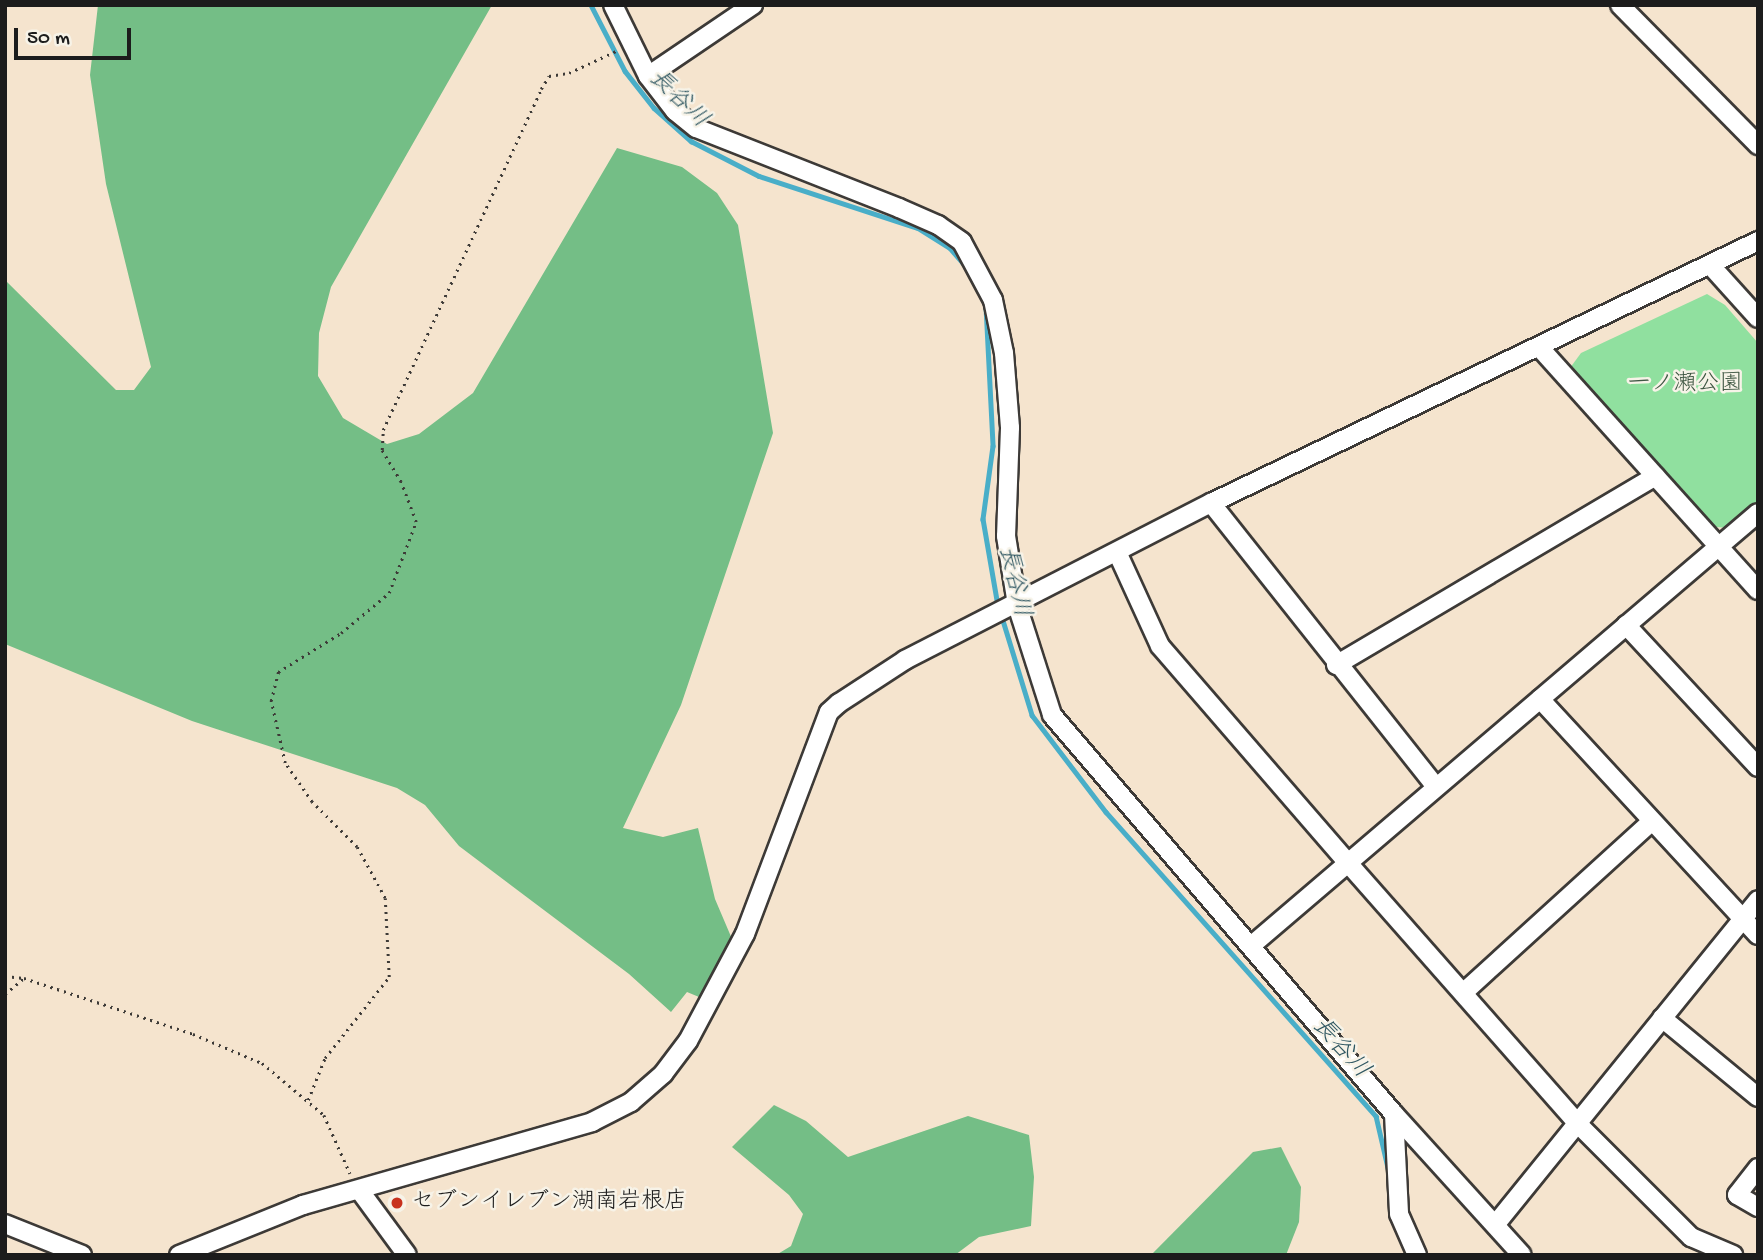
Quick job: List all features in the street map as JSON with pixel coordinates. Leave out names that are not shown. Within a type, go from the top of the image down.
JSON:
[{"type":"street","points":[[613,5],[648,76],[675,111],[696,128],[939,225],[962,242],[993,300],[1004,353],[1011,494],[1006,536],[1017,604],[1052,715],[1252,945],[1394,1114],[1522,1255]]},
{"type":"street","points":[[648,76],[753,5]]},
{"type":"street","points":[[1620,5],[1758,145]]},
{"type":"street","points":[[179,1255],[303,1205],[360,1191],[592,1122],[631,1102],[663,1074],[688,1041],[745,934],[829,712],[905,660],[1211,503],[1758,241]]},
{"type":"street","points":[[1711,265],[1758,318]]},
{"type":"street","points":[[1539,347],[1758,590]]},
{"type":"street","points":[[1336,665],[1655,476]]},
{"type":"street","points":[[1211,503],[1336,665],[1436,787]]},
{"type":"street","points":[[1252,945],[1758,513]]},
{"type":"street","points":[[1117,552],[1160,646],[1348,863],[1578,1124],[1691,1237],[1733,1255]]},
{"type":"street","points":[[1626,625],[1758,766]]},
{"type":"street","points":[[1540,699],[1741,921],[1758,935]]},
{"type":"street","points":[[1463,993],[1651,822]]},
{"type":"street","points":[[1495,1225],[1758,900]]},
{"type":"street","points":[[1662,1018],[1758,1097]]},
{"type":"street","points":[[1394,1114],[1399,1214],[1417,1255]]},
{"type":"street","points":[[1758,1168],[1737,1195],[1758,1207]]},
{"type":"street","points":[[360,1191],[407,1255]]},
{"type":"street","points":[[5,1224],[82,1255]]},
{"type":"path","points":[[308,1100],[325,1058],[389,977],[385,898],[357,847],[312,802],[285,763],[271,701],[278,672],[341,633],[389,593],[416,522],[401,482],[382,450],[383,430],[549,76],[569,73],[631,44]]},
{"type":"path","points":[[5,976],[24,978],[193,1034],[262,1063],[324,1115],[360,1191]]},
{"type":"path","points":[[5,994],[24,978]]},
{"type":"green space","points":[[98,5],[492,5],[331,287],[319,333],[318,376],[343,418],[387,444],[419,434],[473,393],[617,148],[682,167],[717,193],[738,225],[773,433],[681,705],[623,828],[663,837],[698,828],[715,899],[735,946],[699,997],[687,992],[671,1012],[629,974],[459,846],[425,805],[397,788],[192,721],[5,644],[5,280],[116,390],[134,390],[151,367],[106,184],[90,75]]},
{"type":"green space","name":"一ノ瀬公園","points":[[1707,294],[1725,305],[1758,343],[1758,503],[1730,528],[1715,527],[1570,368],[1581,353]]},
{"type":"green space","points":[[774,1105],[806,1121],[848,1157],[968,1116],[1029,1135],[1034,1177],[1031,1226],[979,1237],[955,1255],[776,1255],[791,1246],[803,1214],[789,1195],[732,1147]]},
{"type":"green space","points":[[1281,1147],[1301,1187],[1299,1222],[1286,1255],[1151,1255],[1253,1152]]},
{"type":"waterway","name":"長谷川","points":[[591,5],[625,71],[654,108],[691,141],[759,176],[918,228],[950,248],[965,265]]},
{"type":"waterway","name":"長谷川","points":[[986,306],[993,446],[983,519],[998,606]]},
{"type":"waterway","name":"長谷川","points":[[1001,614],[1032,715],[1106,812],[1376,1116],[1389,1172]]},
{"type":"place","name":"セブンイレブン湖南岩根店","points":[[397,1203]]}]
